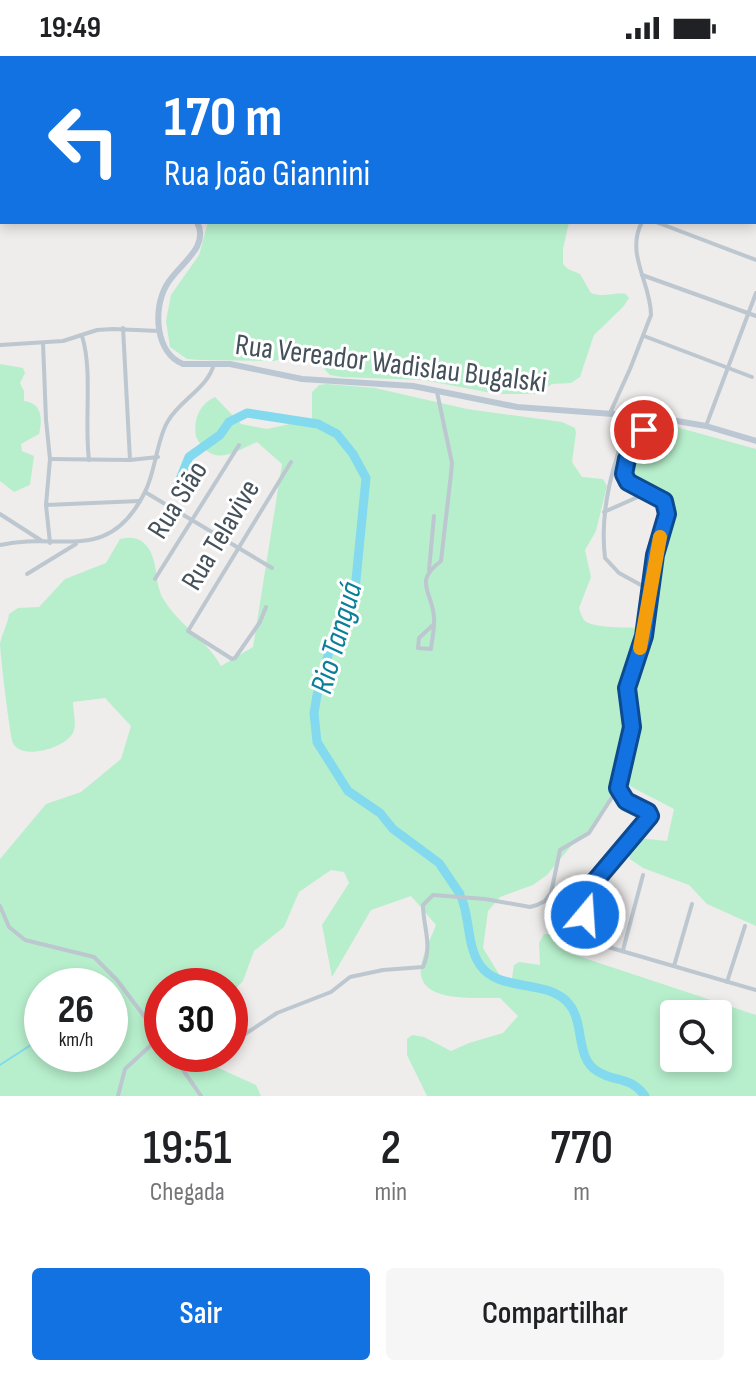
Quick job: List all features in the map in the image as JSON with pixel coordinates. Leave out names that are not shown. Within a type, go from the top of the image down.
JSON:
[{"type":"main road","points":[[160,331],[161,295],[197,245],[200,238],[197,224]]},
{"type":"main road","name":"Rua Vereador Wadislau Bugalski","points":[[160,331],[167,353],[174,361],[183,364],[251,367],[302,379],[377,383],[517,407],[654,417],[706,426],[756,441]]},
{"type":"street","points":[[610,413],[651,315],[640,275],[637,235],[641,224]]},
{"type":"street","points":[[661,224],[756,260]]},
{"type":"street","points":[[640,275],[756,316]]},
{"type":"street","points":[[706,426],[756,293]]},
{"type":"street","points":[[123,328],[130,460]]},
{"type":"street","points":[[0,345],[43,343],[97,330],[123,328],[160,331]]},
{"type":"street","points":[[82,336],[87,363],[85,426],[89,460]]},
{"type":"street","points":[[644,336],[752,377]]},
{"type":"street","points":[[43,343],[50,459],[46,505],[50,543]]},
{"type":"street","points":[[27,574],[77,544],[106,535],[124,522],[145,492],[166,423],[207,380],[214,364]]},
{"type":"street","points":[[429,570],[441,561],[452,463],[437,392]]},
{"type":"street","points":[[630,415],[616,456],[604,512],[604,551],[608,563],[619,573],[650,590]]},
{"type":"street","points":[[248,1032],[277,1013],[331,992],[350,977],[383,970],[423,967],[429,935],[423,905],[433,895],[485,899],[530,907],[545,901],[551,893],[560,850],[589,833],[618,788],[632,727],[627,688],[644,636],[655,555],[668,507],[651,493],[628,482],[624,474],[631,452],[654,417]]},
{"type":"street","name":"Rua Sião","points":[[155,579],[239,445]]},
{"type":"street","points":[[50,459],[130,460],[158,457]]},
{"type":"street","name":"Rua Telavive","points":[[266,607],[238,656],[232,659],[188,631],[291,462]]},
{"type":"street","points":[[145,492],[272,568]]},
{"type":"street","points":[[604,512],[640,496]]},
{"type":"street","points":[[46,505],[140,501]]},
{"type":"street","points":[[0,514],[42,541]]},
{"type":"street","points":[[433,625],[419,638],[418,648],[431,649],[434,615],[425,587],[434,516]]},
{"type":"street","points":[[0,545],[18,541],[77,544]]},
{"type":"street","points":[[618,788],[626,801],[650,816],[580,899],[589,931],[608,947],[756,990]]},
{"type":"street","points":[[623,951],[643,875]]},
{"type":"street","points":[[674,966],[692,904]]},
{"type":"street","points":[[0,906],[9,927],[25,940],[94,957],[144,1015]]},
{"type":"street","points":[[727,982],[745,926]]},
{"type":"street","points":[[118,1096],[125,1069],[144,1052]]},
{"type":"street","points":[[184,1072],[201,1096]]},
{"type":"green space","points":[[207,224],[569,224],[563,264],[580,274],[591,293],[626,294],[629,298],[594,335],[580,377],[571,383],[552,384],[537,394],[497,394],[423,380],[330,375],[314,358],[301,353],[274,361],[187,359],[170,347],[166,321],[171,295],[199,255]]},
{"type":"green space","points":[[0,364],[23,368],[25,373],[20,383],[24,401],[38,408],[41,417],[39,434],[21,444],[22,451],[34,456],[30,485],[14,492],[0,481]]},
{"type":"green space","points":[[327,384],[375,388],[467,409],[562,422],[575,428],[572,462],[582,477],[603,479],[607,486],[596,531],[585,550],[591,577],[579,608],[588,623],[604,626],[645,628],[653,567],[668,522],[669,507],[660,492],[635,476],[631,461],[655,427],[669,425],[756,449],[756,926],[707,904],[689,885],[643,868],[630,859],[627,847],[637,838],[667,841],[674,809],[624,783],[604,806],[592,829],[571,846],[547,875],[533,885],[500,897],[488,911],[483,948],[502,979],[512,978],[514,965],[519,962],[540,965],[539,943],[544,934],[551,934],[575,955],[711,1000],[660,1000],[660,1072],[732,1072],[732,1007],[756,1015],[756,1096],[427,1096],[407,1055],[407,1039],[412,1035],[424,1037],[451,1051],[503,1033],[518,1016],[500,998],[450,996],[428,987],[422,979],[421,967],[436,925],[411,896],[371,910],[332,977],[322,925],[349,883],[344,872],[331,870],[299,892],[284,927],[254,951],[248,968],[144,968],[144,1072],[227,1072],[256,1085],[261,1096],[0,1096],[0,859],[46,804],[81,792],[121,759],[131,726],[105,698],[73,702],[75,726],[68,738],[53,748],[34,752],[18,748],[13,743],[0,644],[9,614],[18,608],[39,607],[65,579],[106,563],[120,539],[133,538],[149,549],[164,600],[221,666],[253,647],[282,464],[257,442],[224,455],[209,452],[196,437],[196,419],[201,408],[215,397],[241,424],[267,429],[312,419],[312,392],[319,385]]},
{"type":"waterway","name":"Rio Tanguá","points":[[177,487],[189,457],[220,435],[229,422],[247,413],[318,424],[337,434],[353,454],[366,478],[355,590],[332,641],[317,695],[314,713],[317,742],[348,791],[380,813],[393,829],[439,863],[460,894]]},
{"type":"waterway","name":"Rio Tanguá","points":[[462,899],[473,950],[488,974],[560,996],[574,1012],[590,1065],[604,1075],[628,1082],[645,1096]]},
{"type":"waterway","points":[[0,1065],[24,1049]]},
{"type":"slow traffic","points":[[640,648],[660,537]]},
{"type":"route","points":[[585,915],[580,899],[650,816],[626,801],[618,788],[632,727],[627,688],[644,636],[655,555],[668,507],[664,501],[625,478],[627,459],[644,430]]}]
